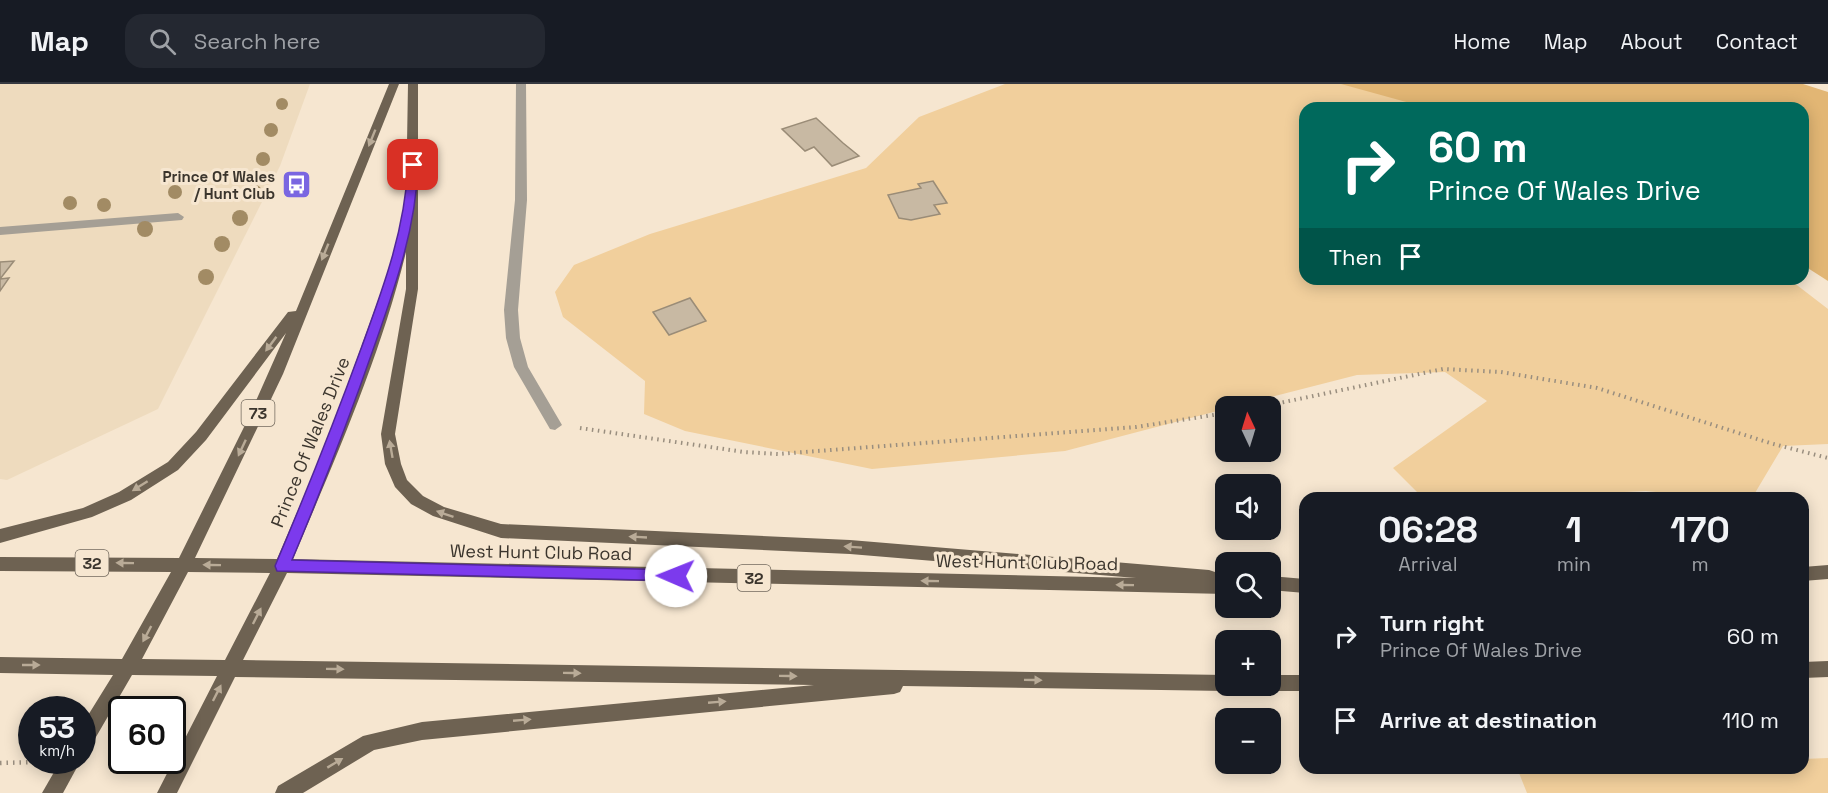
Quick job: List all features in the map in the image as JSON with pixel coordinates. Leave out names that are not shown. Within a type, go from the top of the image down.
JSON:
[{"type":"main road","name":"73","points":[[96,721],[130,666],[184,564],[252,426],[394,84]]},
{"type":"main road","name":"Prince Of Wales Drive","points":[[167,793],[282,566],[333,447],[371,342],[395,270],[412,202],[413,84]]},
{"type":"main road","points":[[412,202],[412,289],[388,434],[393,464],[402,483],[417,500],[439,512],[501,531],[850,547],[1215,578]]},
{"type":"main road","points":[[0,536],[86,513],[125,496],[173,466],[201,436],[306,298]]},
{"type":"main road","name":"West Hunt Club Road","points":[[0,564],[184,564],[1215,587]]},
{"type":"main road","points":[[1809,574],[1828,572]]},
{"type":"main road","points":[[1281,584],[1299,586]]},
{"type":"main road","points":[[1281,588],[1299,587]]},
{"type":"main road","points":[[0,665],[1215,683]]},
{"type":"main road","points":[[1809,670],[1828,669]]},
{"type":"main road","points":[[285,793],[370,742],[422,731],[975,679]]},
{"type":"main road","points":[[1281,683],[1299,683]]},
{"type":"main road","points":[[52,793],[64,774]]},
{"type":"lane","points":[[521,84],[521,200],[511,310],[513,338],[521,367],[555,424]]},
{"type":"lane","points":[[0,231],[178,217]]},
{"type":"path","points":[[1281,403],[1443,369],[1471,369],[1530,375],[1598,388],[1793,451],[1828,458]]},
{"type":"path","points":[[555,424],[732,450],[778,454],[882,448],[1136,427],[1215,415]]},
{"type":"path","points":[[0,763],[18,762]]},
{"type":"shaded area","points":[[0,84],[310,84],[280,166],[158,409],[7,480],[0,479]]},
{"type":"shaded area","points":[[1005,84],[1357,84],[1415,102],[1299,102],[1299,285],[1797,285],[1828,309],[1828,444],[1783,446],[1756,492],[1417,492],[1393,468],[1487,401],[1445,372],[1357,375],[1275,396],[1215,396],[1215,412],[1065,451],[872,469],[685,431],[644,414],[645,381],[563,317],[555,292],[574,265],[650,234],[866,168],[919,117]]},
{"type":"shaded area","points":[[1341,84],[1803,84],[1828,92],[1828,281],[1809,269],[1809,102],[1406,102]]},
{"type":"shaded area","points":[[1828,758],[1828,793],[1527,793],[1519,774],[1809,774],[1809,759]]},
{"type":"building","points":[[816,118],[859,156],[832,166],[814,147],[805,151],[782,129]]},
{"type":"building","points":[[933,181],[947,203],[934,205],[940,214],[911,220],[899,218],[888,195],[921,188],[918,184]]},
{"type":"building","points":[[14,261],[0,279],[0,262]]},
{"type":"building","points":[[9,278],[0,291],[0,279]]},
{"type":"building","points":[[690,298],[706,321],[669,335],[653,312]]},
{"type":"place","name":"Prince Of Wales / Hunt Club","points":[[296,185]]},
{"type":"route","points":[[413,165],[412,202],[395,270],[333,447],[282,566],[676,576]]}]
